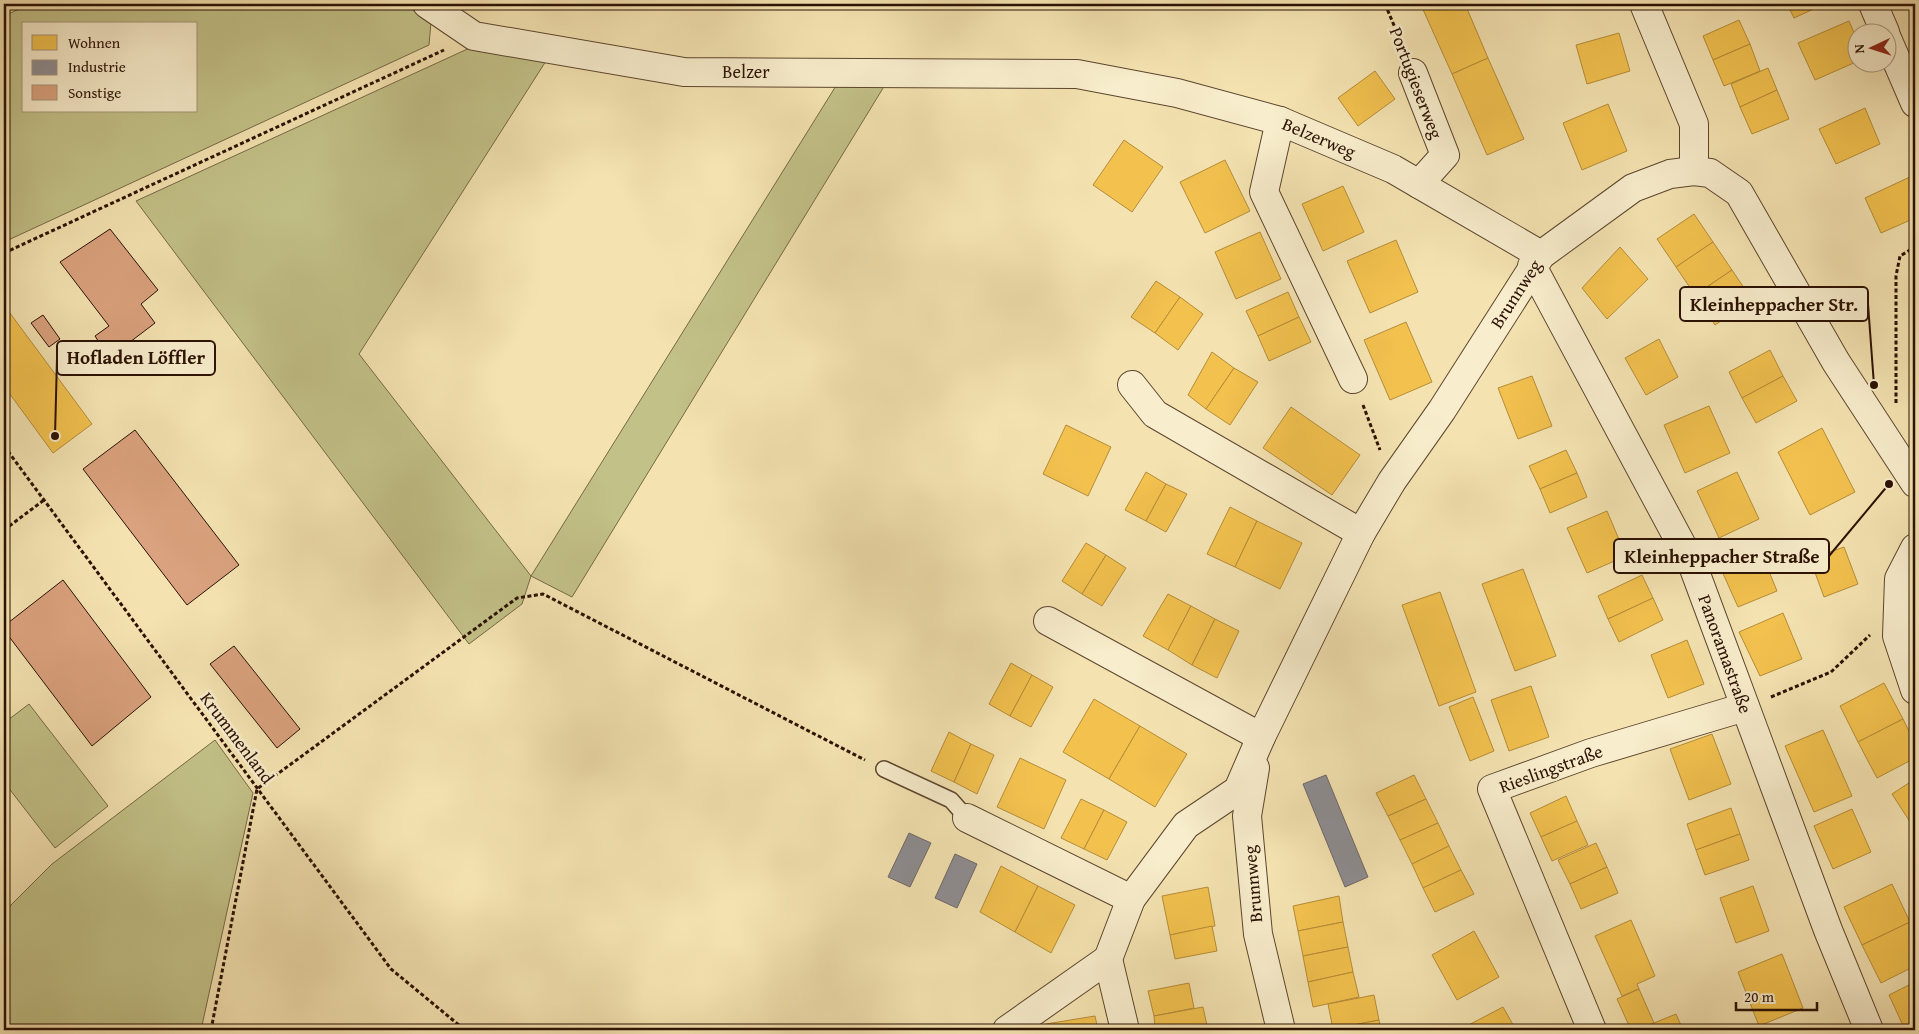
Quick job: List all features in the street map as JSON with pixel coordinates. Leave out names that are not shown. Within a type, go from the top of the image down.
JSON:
[{"type":"street","name":"Belzer","points":[[427,4],[474,36],[684,72],[1077,74]]},
{"type":"street","points":[[1644,4],[1694,124],[1694,171],[1710,173],[1739,193],[1836,362],[1915,483]]},
{"type":"street","points":[[1873,4],[1881,22]]},
{"type":"street","points":[[1896,59],[1915,103]]},
{"type":"street","name":"Portugieserweg","points":[[1413,72],[1445,156],[1419,184]]},
{"type":"street","name":"Belzerweg","points":[[1077,74],[1177,93],[1280,121],[1393,169],[1536,261]]},
{"type":"street","points":[[1280,121],[1264,192],[1353,379]]},
{"type":"street","name":"Brunnweg","points":[[1108,959],[1131,899],[1186,825],[1238,790],[1261,737],[1361,533],[1392,481],[1442,410],[1536,261],[1632,188],[1670,174],[1694,171]]},
{"type":"street","name":"Panoramastraße","points":[[1536,261],[1692,566],[1828,930],[1870,1030]]},
{"type":"street","points":[[1132,385],[1155,414],[1361,533]]},
{"type":"street","points":[[1915,548],[1900,578],[1897,636],[1915,690]]},
{"type":"street","points":[[1048,621],[1261,737]]},
{"type":"street","name":"Rieslingstraße","points":[[1592,1030],[1492,789],[1591,753],[1745,707]]},
{"type":"street","name":"Brunnweg","points":[[1261,737],[1247,816],[1258,934],[1281,1030]]},
{"type":"street","points":[[967,818],[1131,899]]},
{"type":"street","points":[[1007,1030],[1108,959],[1125,1030]]},
{"type":"lane","points":[[884,769],[951,800],[967,818]]},
{"type":"path","name":"Portugieserweg","points":[[1385,4],[1413,72]]},
{"type":"path","points":[[4,253],[474,36]]},
{"type":"path","points":[[1896,411],[1896,276],[1900,256],[1915,247]]},
{"type":"path","points":[[1353,379],[1392,481]]},
{"type":"path","name":"Krummenland","points":[[4,446],[391,969],[464,1030]]},
{"type":"path","points":[[4,530],[44,500]]},
{"type":"path","points":[[211,1030],[257,789],[517,598],[543,594],[884,769]]},
{"type":"path","points":[[1745,707],[1831,672],[1898,609]]},
{"type":"shaded area","points":[[30,4],[405,4],[431,22],[429,45],[4,242],[4,16]]},
{"type":"shaded area","points":[[474,46],[546,61],[359,354],[531,576],[522,604],[469,644],[136,201]]},
{"type":"shaded area","points":[[888,80],[572,597],[531,576],[839,81]]},
{"type":"shaded area","points":[[29,704],[108,806],[55,848],[4,782],[4,723]]},
{"type":"shaded area","points":[[215,740],[253,793],[201,1030],[11,1030],[12,1025],[4,1023],[4,912],[52,864]]},
{"type":"building: Wohnen","points":[[1465,4],[1488,58],[1452,74],[1421,5]]},
{"type":"building: Wohnen","points":[[1787,4],[1816,4],[1818,7],[1794,18]]},
{"type":"building: Wohnen","points":[[1907,4],[1915,4],[1915,23]]},
{"type":"building: Wohnen","points":[[1739,20],[1750,44],[1713,60],[1703,36]]},
{"type":"building: Wohnen","points":[[1846,22],[1846,66],[1815,80],[1798,43]]},
{"type":"building: Wohnen","points":[[1619,33],[1630,71],[1587,84],[1576,45]]},
{"type":"building: Wohnen","points":[[1750,44],[1760,71],[1724,86],[1713,60]]},
{"type":"building: Wohnen","points":[[1488,58],[1524,139],[1487,155],[1452,74]]},
{"type":"building: Wohnen","points":[[1768,68],[1777,90],[1740,107],[1731,84]]},
{"type":"building: Wohnen","points":[[1375,71],[1395,99],[1358,126],[1338,98]]},
{"type":"building: Wohnen","points":[[1777,90],[1789,119],[1752,134],[1740,107]]},
{"type":"building: Wohnen","points":[[1608,104],[1627,151],[1582,170],[1563,123]]},
{"type":"building: Wohnen","points":[[1865,108],[1880,144],[1836,164],[1819,129]]},
{"type":"building: Wohnen","points":[[1124,140],[1163,167],[1132,212],[1093,185]]},
{"type":"building: Wohnen","points":[[1225,160],[1250,211],[1205,233],[1180,182]]},
{"type":"building: Wohnen","points":[[1914,175],[1915,218],[1881,233],[1865,198]]},
{"type":"building: Wohnen","points":[[1343,186],[1364,232],[1323,251],[1302,204]]},
{"type":"building: Wohnen","points":[[1694,214],[1713,242],[1676,267],[1657,239]]},
{"type":"building: Wohnen","points":[[1260,232],[1281,279],[1236,299],[1215,252]]},
{"type":"building: Wohnen","points":[[1396,240],[1418,292],[1370,313],[1347,261]]},
{"type":"building: Wohnen","points":[[1713,242],[1732,270],[1695,295],[1676,267]]},
{"type":"building: Wohnen","points":[[1620,247],[1648,279],[1607,319],[1582,288]]},
{"type":"building: Wohnen","points":[[1732,270],[1752,300],[1715,325],[1695,295]]},
{"type":"building: Wohnen","points":[[1156,281],[1180,297],[1155,333],[1131,317]]},
{"type":"building: Wohnen","points":[[1288,292],[1299,317],[1258,336],[1246,311]]},
{"type":"building: Wohnen","points":[[1180,297],[1203,314],[1178,350],[1155,333]]},
{"type":"building: Wohnen","points":[[4,305],[92,424],[53,453],[4,386]]},
{"type":"building: Wohnen","points":[[1299,317],[1311,342],[1269,361],[1258,336]]},
{"type":"building: Wohnen","points":[[1406,322],[1432,382],[1390,400],[1364,340]]},
{"type":"building: Wohnen","points":[[1659,339],[1678,377],[1646,395],[1625,358]]},
{"type":"building: Wohnen","points":[[1770,350],[1783,376],[1742,398],[1729,372]]},
{"type":"building: Wohnen","points":[[1212,352],[1234,368],[1206,409],[1188,395]]},
{"type":"building: Wohnen","points":[[1234,368],[1258,382],[1230,425],[1206,409]]},
{"type":"building: Wohnen","points":[[1532,376],[1552,426],[1518,439],[1498,388]]},
{"type":"building: Wohnen","points":[[1783,376],[1797,401],[1756,423],[1742,398]]},
{"type":"building: Wohnen","points":[[1709,406],[1730,453],[1685,473],[1664,425]]},
{"type":"building: Wohnen","points":[[1291,407],[1360,455],[1332,495],[1263,448]]},
{"type":"building: Wohnen","points":[[1066,425],[1111,447],[1088,496],[1043,474]]},
{"type":"building: Wohnen","points":[[1822,428],[1855,492],[1810,515],[1778,452]]},
{"type":"building: Wohnen","points":[[1566,450],[1577,473],[1540,489],[1529,466]]},
{"type":"building: Wohnen","points":[[1146,472],[1166,484],[1146,521],[1125,510]]},
{"type":"building: Wohnen","points":[[1737,472],[1759,519],[1719,538],[1697,491]]},
{"type":"building: Wohnen","points":[[1577,473],[1587,497],[1550,513],[1540,489]]},
{"type":"building: Wohnen","points":[[1166,484],[1187,494],[1166,532],[1146,521]]},
{"type":"building: Wohnen","points":[[1230,507],[1257,521],[1235,567],[1207,554]]},
{"type":"building: Wohnen","points":[[1607,511],[1626,556],[1587,573],[1567,528]]},
{"type":"building: Wohnen","points":[[1257,521],[1302,543],[1280,589],[1235,567]]},
{"type":"building: Wohnen","points":[[1086,543],[1106,555],[1082,594],[1062,581]]},
{"type":"building: Wohnen","points":[[1844,547],[1858,584],[1824,597],[1810,559]]},
{"type":"building: Wohnen","points":[[1761,552],[1777,591],[1738,607],[1721,569]]},
{"type":"building: Wohnen","points":[[1106,555],[1126,568],[1102,606],[1082,594]]},
{"type":"building: Wohnen","points":[[1523,569],[1556,656],[1515,671],[1482,584]]},
{"type":"building: Wohnen","points":[[1642,575],[1653,598],[1608,619],[1598,596]]},
{"type":"building: Wohnen","points":[[1440,592],[1476,692],[1439,706],[1402,605]]},
{"type":"building: Wohnen","points":[[1168,594],[1191,606],[1168,650],[1143,636]]},
{"type":"building: Wohnen","points":[[1653,598],[1663,620],[1619,642],[1608,619]]},
{"type":"building: Wohnen","points":[[1191,606],[1215,619],[1192,665],[1168,650]]},
{"type":"building: Wohnen","points":[[1783,613],[1802,659],[1760,676],[1739,632]]},
{"type":"building: Wohnen","points":[[1215,619],[1239,631],[1217,678],[1192,665]]},
{"type":"building: Wohnen","points":[[1687,640],[1704,684],[1668,698],[1651,655]]},
{"type":"building: Wohnen","points":[[1011,663],[1032,675],[1010,716],[989,704]]},
{"type":"building: Wohnen","points":[[1032,675],[1053,687],[1031,727],[1010,716]]},
{"type":"building: Wohnen","points":[[1884,683],[1903,719],[1858,742],[1840,706]]},
{"type":"building: Wohnen","points":[[1531,686],[1549,737],[1509,751],[1491,700]]},
{"type":"building: Wohnen","points":[[1473,697],[1494,751],[1470,761],[1449,707]]},
{"type":"building: Wohnen","points":[[1094,699],[1140,726],[1109,779],[1063,752]]},
{"type":"building: Wohnen","points":[[1903,719],[1915,743],[1915,758],[1877,778],[1858,742]]},
{"type":"building: Wohnen","points":[[1140,726],[1187,754],[1155,807],[1109,779]]},
{"type":"building: Wohnen","points":[[1823,730],[1852,796],[1814,812],[1785,746]]},
{"type":"building: Wohnen","points":[[949,732],[971,744],[954,782],[931,771]]},
{"type":"building: Wohnen","points":[[1712,734],[1731,784],[1689,800],[1670,749]]},
{"type":"building: Wohnen","points":[[971,744],[994,755],[977,794],[954,782]]},
{"type":"building: Wohnen","points":[[1020,758],[1066,780],[1044,829],[997,807]]},
{"type":"building: Wohnen","points":[[1414,775],[1426,799],[1388,816],[1376,793]]},
{"type":"building: Wohnen","points":[[1915,779],[1915,823],[1912,825],[1892,794]]},
{"type":"building: Wohnen","points":[[1566,796],[1577,821],[1541,837],[1530,813]]},
{"type":"building: Wohnen","points":[[1081,799],[1104,810],[1084,849],[1061,838]]},
{"type":"building: Wohnen","points":[[1426,799],[1438,823],[1400,840],[1388,816]]},
{"type":"building: Wohnen","points":[[1731,808],[1740,834],[1696,850],[1687,824]]},
{"type":"building: Wohnen","points":[[1852,809],[1871,852],[1833,869],[1814,826]]},
{"type":"building: Wohnen","points":[[1104,810],[1127,822],[1107,860],[1084,849]]},
{"type":"building: Wohnen","points":[[1577,821],[1588,845],[1552,861],[1541,837]]},
{"type":"building: Wohnen","points":[[1438,823],[1449,846],[1412,864],[1400,840]]},
{"type":"building: Wohnen","points":[[1740,834],[1749,860],[1705,875],[1696,850]]},
{"type":"building: Wohnen","points":[[1596,843],[1607,867],[1570,884],[1558,860]]},
{"type":"building: Wohnen","points":[[1449,846],[1461,870],[1423,888],[1412,864]]},
{"type":"building: Wohnen","points":[[1001,866],[1038,886],[1015,932],[980,912]]},
{"type":"building: Wohnen","points":[[1607,867],[1618,893],[1581,909],[1570,884]]},
{"type":"building: Wohnen","points":[[1461,870],[1474,894],[1435,912],[1423,888]]},
{"type":"building: Wohnen","points":[[1892,884],[1910,922],[1862,945],[1844,907]]},
{"type":"building: Wohnen","points":[[1038,886],[1075,905],[1051,953],[1015,932]]},
{"type":"building: Wohnen","points":[[1753,886],[1769,931],[1736,943],[1720,898]]},
{"type":"building: Wohnen","points":[[1208,887],[1215,926],[1170,935],[1162,896]]},
{"type":"building: Wohnen","points":[[1339,896],[1343,922],[1298,931],[1293,906]]},
{"type":"building: Wohnen","points":[[1631,920],[1655,976],[1637,984],[1639,989],[1622,996],[1595,936]]},
{"type":"building: Wohnen","points":[[1343,922],[1348,947],[1303,956],[1298,931]]},
{"type":"building: Wohnen","points":[[1910,922],[1915,932],[1915,966],[1881,983],[1862,945]]},
{"type":"building: Wohnen","points":[[1212,926],[1217,951],[1175,959],[1170,935]]},
{"type":"building: Wohnen","points":[[1474,931],[1499,977],[1457,1000],[1432,955]]},
{"type":"building: Wohnen","points":[[1348,947],[1353,972],[1308,982],[1303,956]]},
{"type":"building: Wohnen","points":[[1782,954],[1803,1008],[1759,1026],[1738,972]]},
{"type":"building: Wohnen","points":[[1353,972],[1359,997],[1313,1007],[1308,982]]},
{"type":"building: Wohnen","points":[[1915,982],[1915,1030],[1905,1030],[1889,995]]},
{"type":"building: Wohnen","points":[[1189,983],[1194,1008],[1154,1016],[1148,991]]},
{"type":"building: Wohnen","points":[[1639,989],[1654,1023],[1638,1030],[1631,1030],[1617,999]]},
{"type":"building: Wohnen","points":[[1374,995],[1379,1020],[1333,1029],[1328,1004]]},
{"type":"building: Wohnen","points":[[1203,1007],[1208,1030],[1166,1030],[1165,1026],[1155,1028],[1154,1016]]},
{"type":"building: Wohnen","points":[[1503,1007],[1516,1030],[1461,1029]]},
{"type":"building: Wohnen","points":[[1676,1014],[1683,1030],[1638,1030],[1654,1023]]},
{"type":"building: Wohnen","points":[[1095,1016],[1098,1030],[1047,1030],[1046,1024]]},
{"type":"building: Wohnen","points":[[1379,1020],[1381,1030],[1333,1030],[1333,1029]]},
{"type":"building: Industrie","points":[[1326,775],[1368,877],[1345,887],[1303,784]]},
{"type":"building: Industrie","points":[[909,833],[931,843],[910,887],[888,877]]},
{"type":"building: Industrie","points":[[955,854],[977,864],[957,908],[935,898]]},
{"type":"building: Sonstige","points":[[110,229],[158,290],[141,304],[155,323],[109,358],[95,336],[109,326],[60,262]]},
{"type":"building: Sonstige","points":[[43,315],[60,339],[49,347],[31,323]]},
{"type":"building: Sonstige","points":[[135,430],[239,565],[187,605],[83,469]]},
{"type":"building: Sonstige","points":[[63,580],[151,697],[92,746],[4,630],[4,626]]},
{"type":"building: Sonstige","points":[[234,646],[300,729],[277,748],[210,664]]},
{"type":"place","name":"Kleinheppacher Str.","points":[[1874,385]]},
{"type":"place","name":"Hofladen Löffler","points":[[55,436]]},
{"type":"place","name":"Kleinheppacher Straße","points":[[1889,484]]}]
